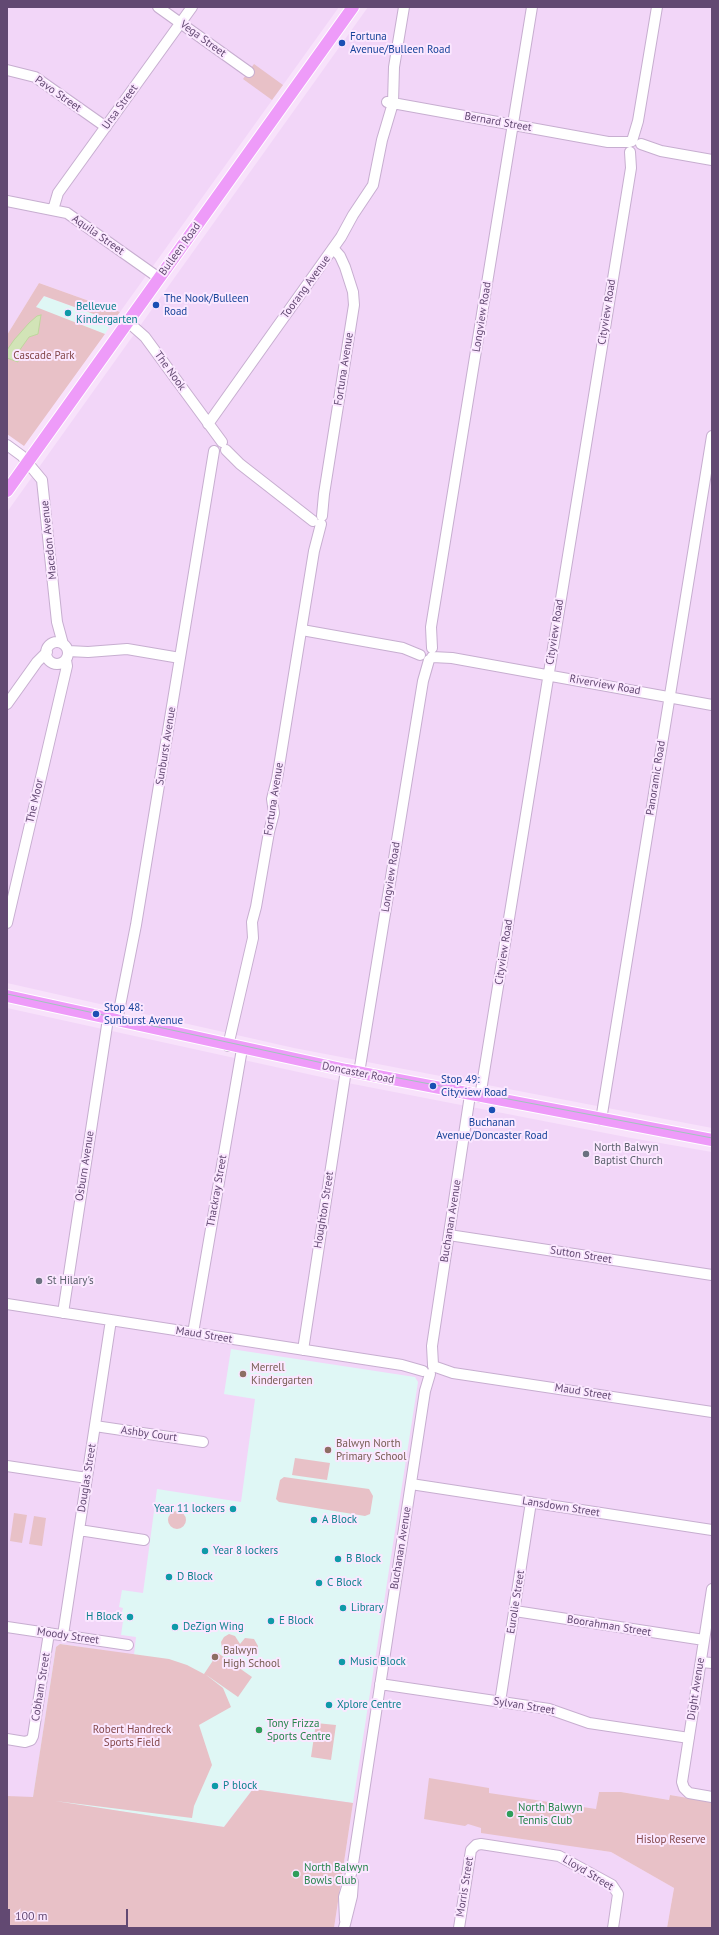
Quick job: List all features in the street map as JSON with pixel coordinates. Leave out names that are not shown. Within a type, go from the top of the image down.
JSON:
[{"type":"main road","name":"Bulleen Road","points":[[7,491],[353,7]]},
{"type":"main road","name":"Doncaster Road","points":[[7,996],[228,1046],[359,1073],[712,1140]]},
{"type":"street","name":"Vega Street","points":[[158,7],[249,72]]},
{"type":"street","name":"Ursa Street","points":[[53,210],[58,193],[192,7]]},
{"type":"street","name":"Toorang Avenue","points":[[208,424],[341,237],[352,215],[373,185],[382,140],[383,121],[390,102],[388,84],[394,67],[404,7]]},
{"type":"street","name":"Longview Road","points":[[359,1073],[532,7]]},
{"type":"street","name":"Cityview Road","points":[[475,1096],[548,675],[657,7]]},
{"type":"street","name":"Pavo Street","points":[[7,70],[35,77],[106,128]]},
{"type":"street","name":"Bernard Street","points":[[390,102],[712,160]]},
{"type":"street","name":"Aquila Street","points":[[7,201],[53,210],[72,216],[159,278]]},
{"type":"street","name":"Fortuna Avenue","points":[[228,1046],[253,938],[252,922],[256,907],[268,832],[274,813],[272,799],[277,779],[302,630],[314,551],[317,519],[324,494],[354,305],[354,292],[345,267],[340,256],[333,248]]},
{"type":"street","name":"The Nook","points":[[128,322],[145,337],[208,424],[220,449],[296,506],[317,519]]},
{"type":"street","name":"Panoramic Road","points":[[601,1120],[712,436]]},
{"type":"street","name":"Macedon Avenue","points":[[7,445],[22,456],[41,477],[43,484],[58,622],[64,656]]},
{"type":"street","name":"Sunburst Avenue","points":[[112,1020],[136,926],[211,470],[220,449]]},
{"type":"street","name":"Macedon Avenue","points":[[7,704],[29,673],[49,652],[58,622]]},
{"type":"street","name":"Riverview Road","points":[[302,630],[712,704]]},
{"type":"street","points":[[64,656],[57,643],[49,652],[54,663],[64,656],[88,652],[127,649],[180,658]]},
{"type":"street","name":"The Moor","points":[[7,922],[62,680],[67,666],[64,656]]},
{"type":"street","name":"Osburn Avenue","points":[[63,1313],[112,1020]]},
{"type":"street","name":"Thackray Street","points":[[193,1333],[242,1049]]},
{"type":"street","name":"Houghton Street","points":[[303,1350],[346,1070]]},
{"type":"street","name":"Buchanan Avenue","points":[[344,1924],[352,1896],[352,1870],[449,1235],[475,1096]]},
{"type":"street","name":"Sutton Street","points":[[449,1235],[712,1275]]},
{"type":"street","name":"Maud Street","points":[[7,1304],[712,1412]]},
{"type":"street","name":"Douglas Street","points":[[63,1635],[111,1320]]},
{"type":"street","name":"Ashby Court","points":[[95,1426],[202,1442]]},
{"type":"street","points":[[7,1466],[87,1478]]},
{"type":"street","name":"Lansdown Street","points":[[411,1484],[712,1530]]},
{"type":"street","name":"Eurolie Street","points":[[500,1702],[531,1502]]},
{"type":"street","points":[[79,1530],[144,1540]]},
{"type":"street","name":"Dight Avenue","points":[[712,1589],[682,1779],[684,1788],[692,1794],[712,1797]]},
{"type":"street","name":"Boorahman Street","points":[[515,1611],[704,1640]]},
{"type":"street","name":"Moody Street","points":[[7,1627],[128,1645]]},
{"type":"street","name":"Cobham Street","points":[[7,1739],[25,1742],[31,1740],[34,1733],[49,1633]]},
{"type":"street","points":[[701,1662],[712,1663]]},
{"type":"street","name":"Sylvan Street","points":[[380,1684],[554,1710],[589,1723],[689,1738]]},
{"type":"street","name":"Lloyd Street","points":[[474,1847],[484,1844],[559,1856],[612,1885],[618,1894],[613,1928]]},
{"type":"street","name":"Morris Street","points":[[459,1928],[470,1855],[474,1847]]},
{"type":"shaded area","points":[[7,7],[339,7],[120,312],[39,283],[7,335]]},
{"type":"shaded area","points":[[368,7],[712,7],[712,1128],[294,1048],[7,983],[7,512]]},
{"type":"shaded area","points":[[44,296],[113,321],[105,334],[35,308]]},
{"type":"shaded area","points":[[41,315],[38,334],[29,337],[19,351],[18,362],[7,358],[7,350],[14,340],[29,323],[37,316]]},
{"type":"shaded area","points":[[7,1008],[353,1084],[631,1138],[712,1152],[712,1802],[670,1795],[669,1800],[621,1792],[599,1792],[591,1849],[611,1852],[674,1888],[667,1928],[334,1928],[353,1803],[224,1827],[7,1796]]},
{"type":"shaded area","name":"Balwyn High School","points":[[231,1349],[415,1377],[418,1382],[353,1803],[253,1789],[224,1827],[33,1798],[56,1647],[60,1644],[134,1655],[136,1637],[121,1635],[123,1621],[120,1620],[123,1608],[119,1607],[122,1590],[143,1593],[157,1489],[241,1502],[255,1399],[224,1394]]},
{"type":"green space","points":[[254,64],[283,85],[272,100],[243,79]]},
{"type":"green space","name":"Cascade Park","points":[[39,283],[120,312],[113,321],[44,296],[36,307],[105,334],[24,446],[7,434],[7,335]]},
{"type":"green space","points":[[295,1458],[330,1463],[327,1480],[292,1475]]},
{"type":"green space","points":[[284,1477],[369,1489],[373,1496],[370,1514],[365,1516],[279,1502],[276,1499],[280,1480]]},
{"type":"green space","points":[[173,1511],[181,1511],[186,1516],[184,1527],[181,1529],[173,1529],[168,1524],[168,1516]]},
{"type":"green space","points":[[14,1513],[27,1515],[22,1543],[10,1541]]},
{"type":"green space","points":[[34,1516],[46,1518],[42,1546],[29,1544]]},
{"type":"green space","points":[[229,1634],[235,1636],[240,1644],[245,1638],[254,1639],[258,1646],[256,1652],[251,1655],[245,1655],[239,1646],[235,1652],[226,1652],[222,1648],[221,1642],[224,1637]]},
{"type":"green space","name":"Robert Handreck Sports Field","points":[[60,1644],[169,1659],[187,1665],[204,1674],[218,1653],[252,1677],[238,1697],[205,1674],[223,1688],[231,1707],[199,1725],[212,1765],[194,1806],[192,1818],[55,1801],[224,1827],[253,1789],[353,1803],[334,1928],[7,1928],[7,1796],[33,1797],[56,1647]]},
{"type":"green space","points":[[316,1723],[336,1725],[331,1760],[311,1757]]},
{"type":"green space","name":"Hislop Reserve","points":[[429,1778],[489,1788],[489,1793],[596,1809],[599,1792],[621,1792],[669,1800],[670,1795],[712,1802],[712,1928],[667,1928],[674,1888],[611,1852],[481,1833],[481,1828],[468,1824],[465,1826],[424,1819]]},
{"type":"tram line","points":[[7,994],[341,1067],[712,1138]]},
{"type":"place","name":"Fortuna Avenue/Bulleen Road","points":[[342,43]]},
{"type":"place","name":"The Nook/Bulleen Road","points":[[156,305]]},
{"type":"place","name":"Bellevue Kindergarten","points":[[68,313]]},
{"type":"place","name":"Stop 48: Sunburst Avenue","points":[[96,1014]]},
{"type":"place","name":"Stop 49: Cityview Road","points":[[433,1086]]},
{"type":"place","name":"Buchanan Avenue/Doncaster Road","points":[[492,1110]]},
{"type":"place","name":"North Balwyn Baptist Church","points":[[586,1154]]},
{"type":"place","name":"St Hilary's","points":[[39,1281]]},
{"type":"place","name":"Merrell Kindergarten","points":[[243,1374]]},
{"type":"place","name":"Balwyn North Primary School","points":[[328,1450]]},
{"type":"place","name":"Year 11 lockers","points":[[233,1509]]},
{"type":"place","name":"A Block","points":[[314,1520]]},
{"type":"place","name":"Year 8 lockers","points":[[205,1551]]},
{"type":"place","name":"B Block","points":[[338,1559]]},
{"type":"place","name":"D Block","points":[[169,1577]]},
{"type":"place","name":"C Block","points":[[319,1583]]},
{"type":"place","name":"Library","points":[[343,1608]]},
{"type":"place","name":"H Block","points":[[130,1617]]},
{"type":"place","name":"E Block","points":[[271,1621]]},
{"type":"place","name":"DeZign Wing","points":[[175,1627]]},
{"type":"place","name":"Balwyn High School","points":[[215,1657]]},
{"type":"place","name":"Music Block","points":[[342,1662]]},
{"type":"place","name":"Xplore Centre","points":[[329,1705]]},
{"type":"place","name":"Tony Frizza Sports Centre","points":[[259,1730]]},
{"type":"place","name":"P block","points":[[215,1786]]},
{"type":"place","name":"North Balwyn Tennis Club","points":[[510,1814]]},
{"type":"place","name":"North Balwyn Bowls Club","points":[[296,1874]]}]
